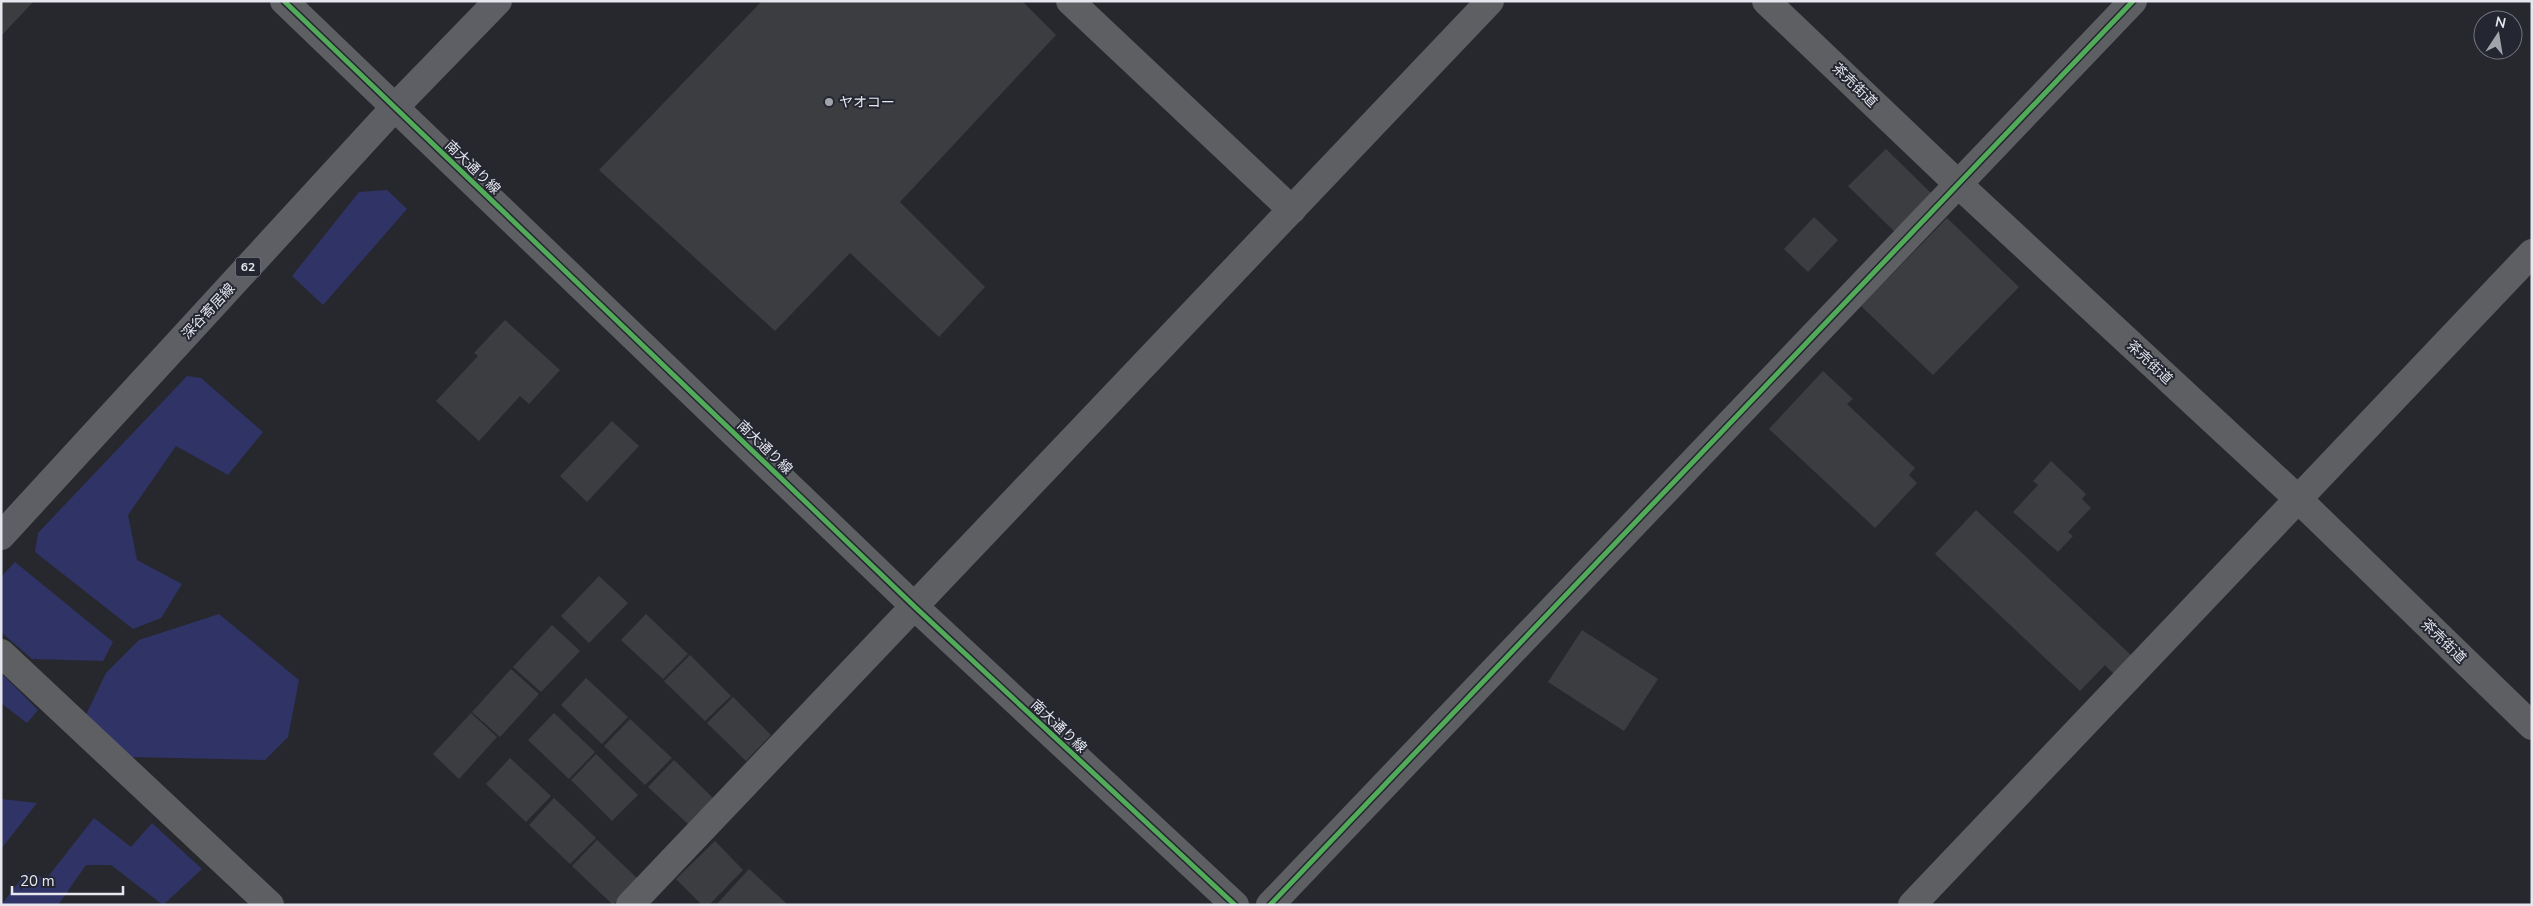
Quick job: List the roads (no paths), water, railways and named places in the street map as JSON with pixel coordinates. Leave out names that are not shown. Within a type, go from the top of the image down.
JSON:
[{"type":"main road","name":"深谷寄居線","points":[[1,536],[395,107],[498,1]]},
{"type":"street","name":"南大通り線","points":[[284,1],[915,608],[1235,905]]},
{"type":"street","points":[[1070,1],[1292,210]]},
{"type":"street","points":[[630,905],[915,608],[1490,1]]},
{"type":"street","name":"茶売街道","points":[[1766,1],[1958,184],[2298,499],[2532,726]]},
{"type":"street","points":[[1270,905],[2133,1]]},
{"type":"street","points":[[1912,905],[2532,253]]},
{"type":"street","points":[[1,653],[270,905]]},
{"type":"place","name":"ヤオコー","points":[[829,102]]}]
